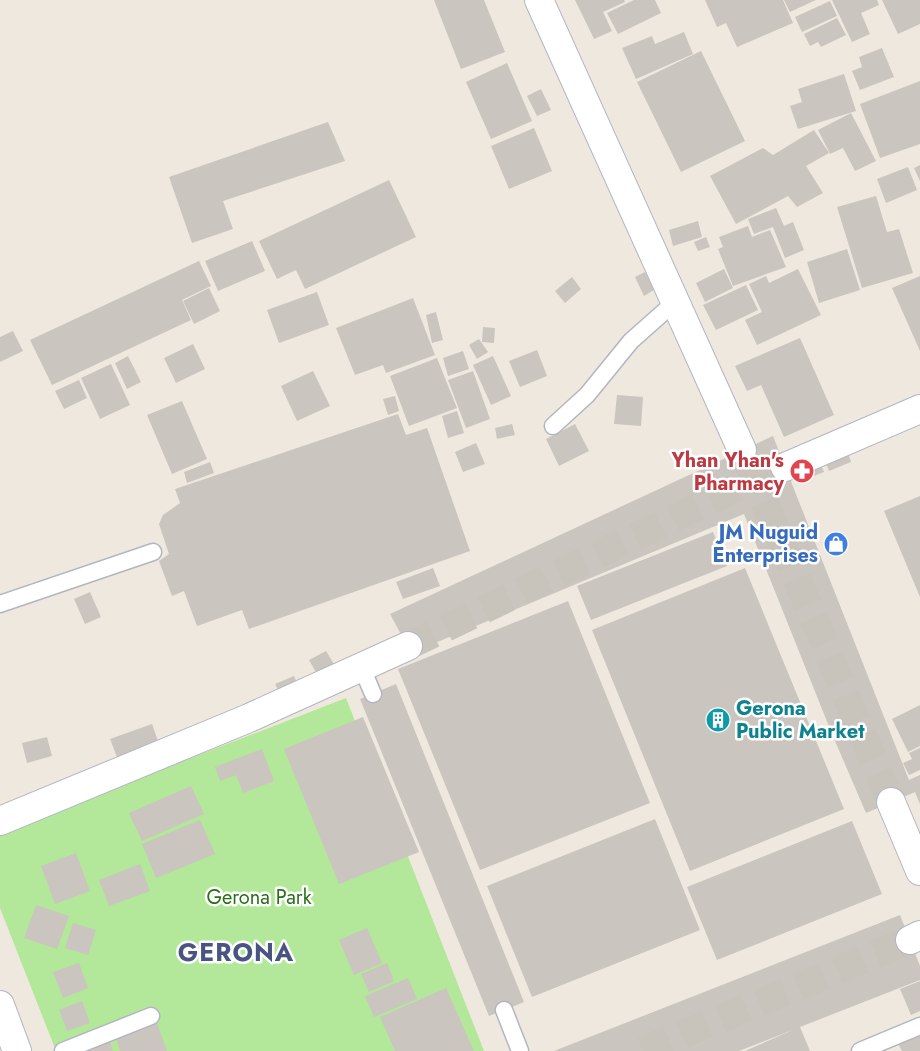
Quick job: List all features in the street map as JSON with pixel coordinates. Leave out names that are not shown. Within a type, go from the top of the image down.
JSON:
[{"type":"street","points":[[539,0],[742,450]]},
{"type":"street","points":[[785,467],[920,410]]},
{"type":"street","points":[[0,821],[159,756],[362,668],[408,646]]},
{"type":"street","points":[[891,802],[920,871]]},
{"type":"street","points":[[0,1005],[17,1051]]},
{"type":"lane","points":[[553,426],[586,395],[631,341],[675,302]]},
{"type":"lane","points":[[0,604],[154,552]]},
{"type":"lane","points":[[362,668],[373,694]]},
{"type":"lane","points":[[504,1010],[520,1051]]},
{"type":"lane","points":[[63,1051],[150,1016]]},
{"type":"lane","points":[[860,1051],[920,1026]]},
{"type":"green space","name":"Gerona Park","points":[[346,698],[484,1051],[56,1051],[0,908],[0,832]]},
{"type":"building","points":[[434,0],[484,0],[505,52],[461,69]]},
{"type":"building","points":[[575,0],[624,0],[625,2],[603,12],[612,31],[594,39]]},
{"type":"building","points":[[634,0],[655,0],[661,13],[618,34],[607,13]]},
{"type":"building","points":[[705,0],[783,0],[793,23],[737,47],[726,23],[717,27]]},
{"type":"building","points":[[784,0],[816,0],[790,12]]},
{"type":"building","points":[[832,0],[877,0],[879,5],[861,13],[870,34],[852,42]]},
{"type":"building","points":[[882,0],[920,0],[920,24],[898,34]]},
{"type":"building","points":[[830,1],[837,16],[802,32],[795,17]]},
{"type":"building","points":[[837,18],[846,35],[821,47],[818,42],[810,46],[804,34]]},
{"type":"building","points":[[684,32],[693,54],[636,79],[622,48],[652,36],[655,44]]},
{"type":"building","points":[[882,48],[894,77],[860,90],[852,71],[862,67],[859,57]]},
{"type":"building","points":[[701,51],[745,141],[681,172],[637,82]]},
{"type":"building","points":[[507,63],[532,121],[491,139],[466,82]]},
{"type":"building","points":[[844,74],[856,111],[798,129],[790,106],[802,102],[798,89]]},
{"type":"building","points":[[920,81],[920,144],[880,158],[860,104]]},
{"type":"building","points":[[541,89],[551,110],[537,116],[527,96]]},
{"type":"building","points":[[851,113],[876,161],[855,171],[843,148],[830,154],[818,130]]},
{"type":"building","points":[[328,122],[345,161],[223,201],[233,229],[192,243],[169,177]]},
{"type":"building","points":[[534,128],[552,171],[509,189],[491,146]]},
{"type":"building","points":[[814,130],[829,153],[806,166],[823,193],[797,207],[788,196],[736,224],[710,176],[763,148],[773,155]]},
{"type":"building","points":[[920,165],[920,181],[914,168]]},
{"type":"building","points":[[908,167],[917,190],[886,203],[877,179]]},
{"type":"building","points":[[389,180],[416,237],[305,289],[296,270],[277,279],[259,241]]},
{"type":"building","points":[[876,196],[887,232],[899,229],[913,273],[862,288],[837,207]]},
{"type":"building","points":[[776,208],[784,226],[793,222],[804,250],[785,258],[773,227],[754,234],[748,219]]},
{"type":"building","points":[[698,221],[702,237],[673,246],[669,230]]},
{"type":"building","points":[[748,226],[752,237],[770,230],[786,267],[733,286],[718,249],[723,247],[719,237]]},
{"type":"building","points":[[706,237],[710,247],[698,251],[694,242]]},
{"type":"building","points":[[252,241],[265,271],[218,291],[205,261]]},
{"type":"building","points":[[847,249],[860,290],[819,303],[807,262]]},
{"type":"building","points":[[199,261],[211,286],[182,300],[191,320],[52,385],[30,340]]},
{"type":"building","points":[[724,269],[733,288],[705,302],[696,283]]},
{"type":"building","points":[[798,269],[821,315],[757,345],[745,320],[762,312],[749,284],[766,276],[769,283]]},
{"type":"building","points":[[645,272],[654,290],[644,296],[635,277]]},
{"type":"building","points":[[920,276],[920,351],[892,288]]},
{"type":"building","points":[[572,277],[581,289],[565,303],[555,291]]},
{"type":"building","points":[[746,285],[758,310],[716,330],[703,305]]},
{"type":"building","points":[[209,288],[220,311],[194,324],[183,301]]},
{"type":"building","points":[[317,292],[329,325],[279,343],[267,310]]},
{"type":"building","points":[[413,298],[435,355],[386,373],[383,365],[355,375],[336,328]]},
{"type":"building","points":[[436,312],[443,340],[432,343],[426,315]]},
{"type":"building","points":[[483,327],[495,328],[494,343],[482,342]]},
{"type":"building","points":[[13,331],[23,351],[0,362],[0,337]]},
{"type":"building","points":[[800,338],[834,415],[784,437],[761,385],[747,391],[735,366]]},
{"type":"building","points":[[479,339],[488,352],[477,359],[469,345]]},
{"type":"building","points":[[193,344],[205,369],[176,383],[164,358]]},
{"type":"building","points":[[537,350],[547,376],[520,387],[509,361]]},
{"type":"building","points":[[463,351],[469,369],[448,376],[443,358]]},
{"type":"building","points":[[128,356],[141,382],[127,389],[115,363]]},
{"type":"building","points":[[493,356],[511,396],[491,405],[473,365]]},
{"type":"building","points":[[437,358],[457,408],[409,426],[390,376]]},
{"type":"building","points":[[111,364],[130,405],[100,419],[81,378]]},
{"type":"building","points":[[313,371],[330,406],[297,421],[281,386]]},
{"type":"building","points":[[473,371],[490,419],[466,428],[448,380]]},
{"type":"building","points":[[79,380],[87,398],[64,409],[55,391]]},
{"type":"building","points":[[617,395],[643,397],[641,426],[614,424]]},
{"type":"building","points":[[395,396],[399,411],[388,415],[383,399]]},
{"type":"building","points":[[182,401],[207,459],[172,474],[147,415]]},
{"type":"building","points":[[457,411],[464,433],[448,438],[442,416]]},
{"type":"building","points":[[398,414],[406,435],[427,428],[470,551],[249,629],[242,610],[197,626],[184,591],[172,596],[159,561],[169,554],[159,524],[163,515],[180,503],[175,489]]},
{"type":"building","points":[[512,424],[515,435],[497,439],[495,428]]},
{"type":"building","points":[[575,424],[589,451],[559,466],[546,439]]},
{"type":"building","points":[[773,436],[909,780],[920,775],[920,804],[915,792],[866,813],[832,734],[744,514],[411,653],[390,614]]},
{"type":"building","points":[[476,443],[485,464],[463,472],[455,452]]},
{"type":"building","points":[[845,444],[851,462],[829,471],[822,453]]},
{"type":"building","points":[[817,456],[824,472],[801,481],[795,465]]},
{"type":"building","points":[[210,462],[214,473],[187,483],[184,472]]},
{"type":"building","points":[[920,496],[920,597],[884,511]]},
{"type":"building","points":[[713,532],[727,566],[591,620],[577,586]]},
{"type":"building","points":[[433,568],[440,586],[403,599],[396,582]]},
{"type":"building","name":"Gerona Public Market","points":[[745,568],[844,809],[690,871],[592,630]]},
{"type":"building","points":[[90,592],[101,617],[85,624],[74,599]]},
{"type":"building","points":[[568,601],[650,803],[480,870],[398,669]]},
{"type":"building","points":[[326,651],[334,664],[317,674],[309,660]]},
{"type":"building","points":[[294,676],[298,685],[280,694],[275,684]]},
{"type":"building","points":[[396,684],[524,1002],[489,1016],[360,699]]},
{"type":"building","points":[[920,705],[920,746],[908,752],[892,719]]},
{"type":"building","points":[[363,717],[419,852],[339,884],[284,749]]},
{"type":"building","points":[[152,724],[158,741],[117,757],[110,739]]},
{"type":"building","points":[[47,737],[52,756],[27,763],[22,743]]},
{"type":"building","points":[[920,748],[920,770],[909,775],[903,763],[912,759],[909,753]]},
{"type":"building","points":[[262,749],[274,781],[243,793],[236,775],[220,781],[215,767]]},
{"type":"building","points":[[191,786],[204,814],[142,841],[129,813]]},
{"type":"building","points":[[655,819],[700,930],[532,997],[487,886]]},
{"type":"building","points":[[200,820],[215,854],[156,878],[142,844]]},
{"type":"building","points":[[852,821],[882,894],[717,960],[687,887]]},
{"type":"building","points":[[76,853],[90,891],[55,904],[41,866]]},
{"type":"building","points":[[140,864],[150,891],[109,906],[99,880]]},
{"type":"building","points":[[36,905],[69,916],[57,949],[24,938]]},
{"type":"building","points":[[900,915],[920,966],[920,980],[800,1027],[810,1051],[745,1051],[795,1029],[739,1051],[554,1051]]},
{"type":"building","points":[[73,923],[96,930],[88,955],[65,948]]},
{"type":"building","points":[[367,928],[382,963],[354,975],[339,940]]},
{"type":"building","points":[[79,963],[88,988],[63,998],[53,972]]},
{"type":"building","points":[[387,963],[394,981],[369,992],[361,974]]},
{"type":"building","points":[[408,978],[417,999],[374,1017],[365,996]]},
{"type":"building","points":[[920,981],[920,1011],[911,1015],[900,989]]},
{"type":"building","points":[[446,988],[474,1051],[395,1051],[380,1017]]},
{"type":"building","points":[[82,1001],[90,1023],[67,1031],[59,1010]]},
{"type":"building","points":[[157,1023],[167,1051],[120,1051],[116,1038]]},
{"type":"building","points":[[920,1032],[920,1051],[902,1051],[897,1042]]},
{"type":"building","points":[[109,1039],[113,1051],[78,1051]]},
{"type":"tunnel","points":[[748,463],[891,802]]},
{"type":"tunnel","points":[[408,646],[755,479],[785,467]]},
{"type":"tunnel","points":[[643,1051],[910,940]]},
{"type":"place","name":"Yhan Yhan's Pharmacy","points":[[802,471]]},
{"type":"place","name":"JM Nuguid Enterprises","points":[[836,544]]},
{"type":"place","name":"Gerona Public Market","points":[[718,720]]},
{"type":"district","name":"GERONA","points":[[236,952]]}]
